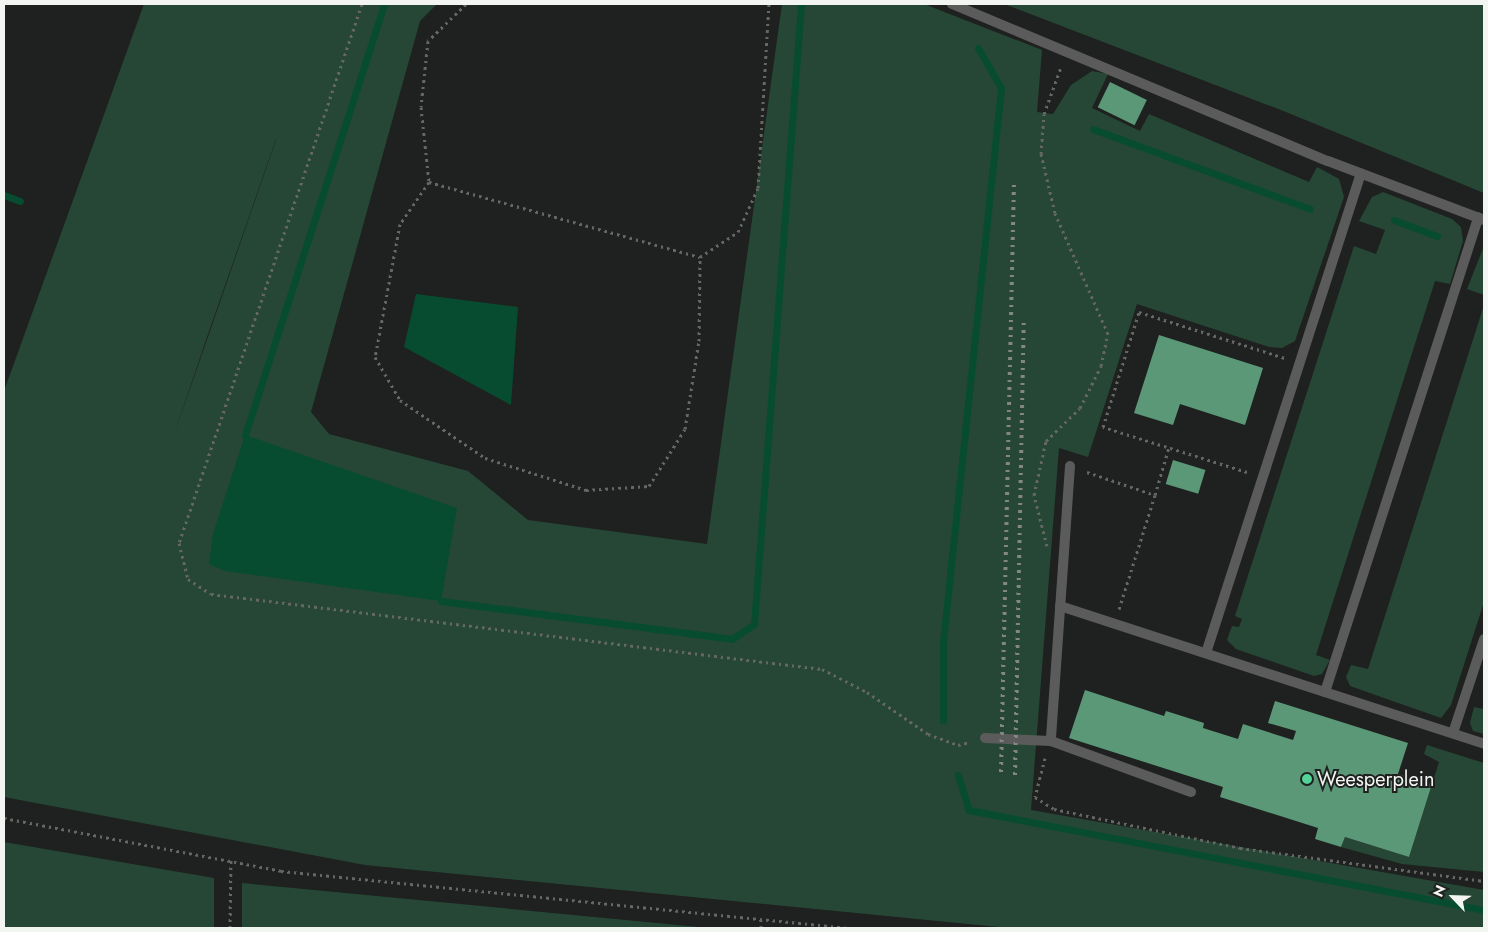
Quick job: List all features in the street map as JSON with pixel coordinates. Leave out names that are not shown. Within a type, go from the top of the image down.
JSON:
[{"type":"lane","points":[[952,4],[1068,50],[1361,173],[1481,219],[1325,692]]},
{"type":"lane","points":[[1206,653],[1361,173]]},
{"type":"lane","points":[[1051,741],[1070,466]]},
{"type":"lane","points":[[1060,606],[1484,744]]},
{"type":"lane","points":[[1453,734],[1484,640]]},
{"type":"lane","points":[[985,738],[1051,741],[1191,792]]},
{"type":"path","points":[[362,4],[179,543],[188,580],[211,594],[822,669],[867,692],[928,734],[958,746],[985,738]]},
{"type":"path","points":[[466,4],[428,41],[420,107],[429,182],[400,224],[375,357],[400,400],[485,458],[586,490],[649,486],[685,429],[699,340],[700,257]]},
{"type":"path","points":[[429,182],[700,257],[738,232],[758,188],[769,4]]},
{"type":"path","points":[[1062,574],[1041,534],[1034,495],[1046,441],[1080,408],[1101,366],[1108,334],[1055,213],[1041,154],[1044,114],[1068,50]]},
{"type":"path","points":[[1263,477],[1103,427],[1139,312],[1300,363]]},
{"type":"path","points":[[1115,624],[1169,447]]},
{"type":"path","points":[[1070,466],[1155,495]]},
{"type":"path","points":[[1051,741],[1035,797],[1054,809],[1240,848],[1484,881]]},
{"type":"path","points":[[4,818],[232,859],[291,872],[849,928]]},
{"type":"path","points":[[230,928],[232,859]]},
{"type":"path","points":[[761,920],[761,928]]},
{"type":"shaded area","points":[[144,4],[437,4],[420,21],[311,412],[329,434],[468,471],[528,520],[707,544],[782,4],[924,4],[1042,50],[1037,112],[1053,114],[1071,85],[1092,71],[1108,74],[1092,108],[1140,131],[1149,114],[1309,182],[1317,167],[1339,179],[1344,197],[1295,341],[1282,348],[1269,347],[1137,304],[1088,457],[1059,448],[1031,810],[1484,890],[1484,928],[1009,928],[365,865],[4,797],[4,391]],"holes":[[[276,139],[173,438],[206,340]]]},
{"type":"shaded area","points":[[1004,4],[1484,4],[1484,193],[1286,112]]},
{"type":"shaded area","points":[[1383,192],[1452,219],[1461,227],[1463,241],[1450,284],[1435,281],[1316,655],[1330,660],[1322,674],[1314,676],[1236,649],[1227,640],[1232,626],[1239,627],[1242,619],[1235,616],[1354,246],[1376,254],[1385,230],[1359,221],[1372,197]]},
{"type":"shaded area","points":[[1484,246],[1484,295],[1467,289]]},
{"type":"shaded area","points":[[416,294],[518,307],[511,405],[404,347]]},
{"type":"shaded area","points":[[1484,305],[1484,602],[1451,705],[1441,718],[1350,686],[1346,677],[1351,665],[1368,669]]},
{"type":"shaded area","points":[[245,435],[457,508],[441,601],[225,571],[209,564],[213,534]]},
{"type":"shaded area","points":[[1474,707],[1484,709],[1484,734],[1473,731],[1470,723]]},
{"type":"shaded area","points":[[1427,745],[1484,763],[1484,872],[1402,864],[1341,847],[1345,837],[1409,857],[1439,762],[1424,754]]},
{"type":"shaded area","points":[[4,842],[214,878],[214,928],[4,928]]},
{"type":"shaded area","points":[[242,883],[709,928],[242,928]]},
{"type":"building","points":[[1110,82],[1147,100],[1135,125],[1098,107]]},
{"type":"building","points":[[1159,335],[1263,368],[1245,425],[1180,404],[1173,425],[1134,413]]},
{"type":"building","points":[[1173,460],[1206,470],[1198,494],[1166,484]]},
{"type":"building","name":"Weesperplein","points":[[1085,690],[1164,716],[1166,711],[1204,723],[1203,728],[1238,739],[1243,724],[1293,740],[1296,731],[1268,723],[1275,701],[1408,743],[1398,774],[1432,784],[1409,857],[1345,837],[1341,847],[1315,839],[1318,828],[1220,797],[1223,787],[1069,738]]},
{"type":"waterway","points":[[245,435],[384,4]]},
{"type":"waterway","points":[[441,601],[732,639],[754,624],[801,4]]},
{"type":"waterway","points":[[943,720],[943,642],[1001,88],[978,48]]},
{"type":"waterway","points":[[1093,129],[1310,209]]},
{"type":"waterway","points":[[4,195],[20,201]]},
{"type":"waterway","points":[[1394,220],[1437,236]]},
{"type":"waterway","points":[[958,775],[969,810],[1484,910]]},
{"type":"railway","points":[[1001,772],[1014,180]]},
{"type":"railway","points":[[1015,775],[1024,322]]},
{"type":"place","name":"Weesperplein","points":[[1307,779]]}]
